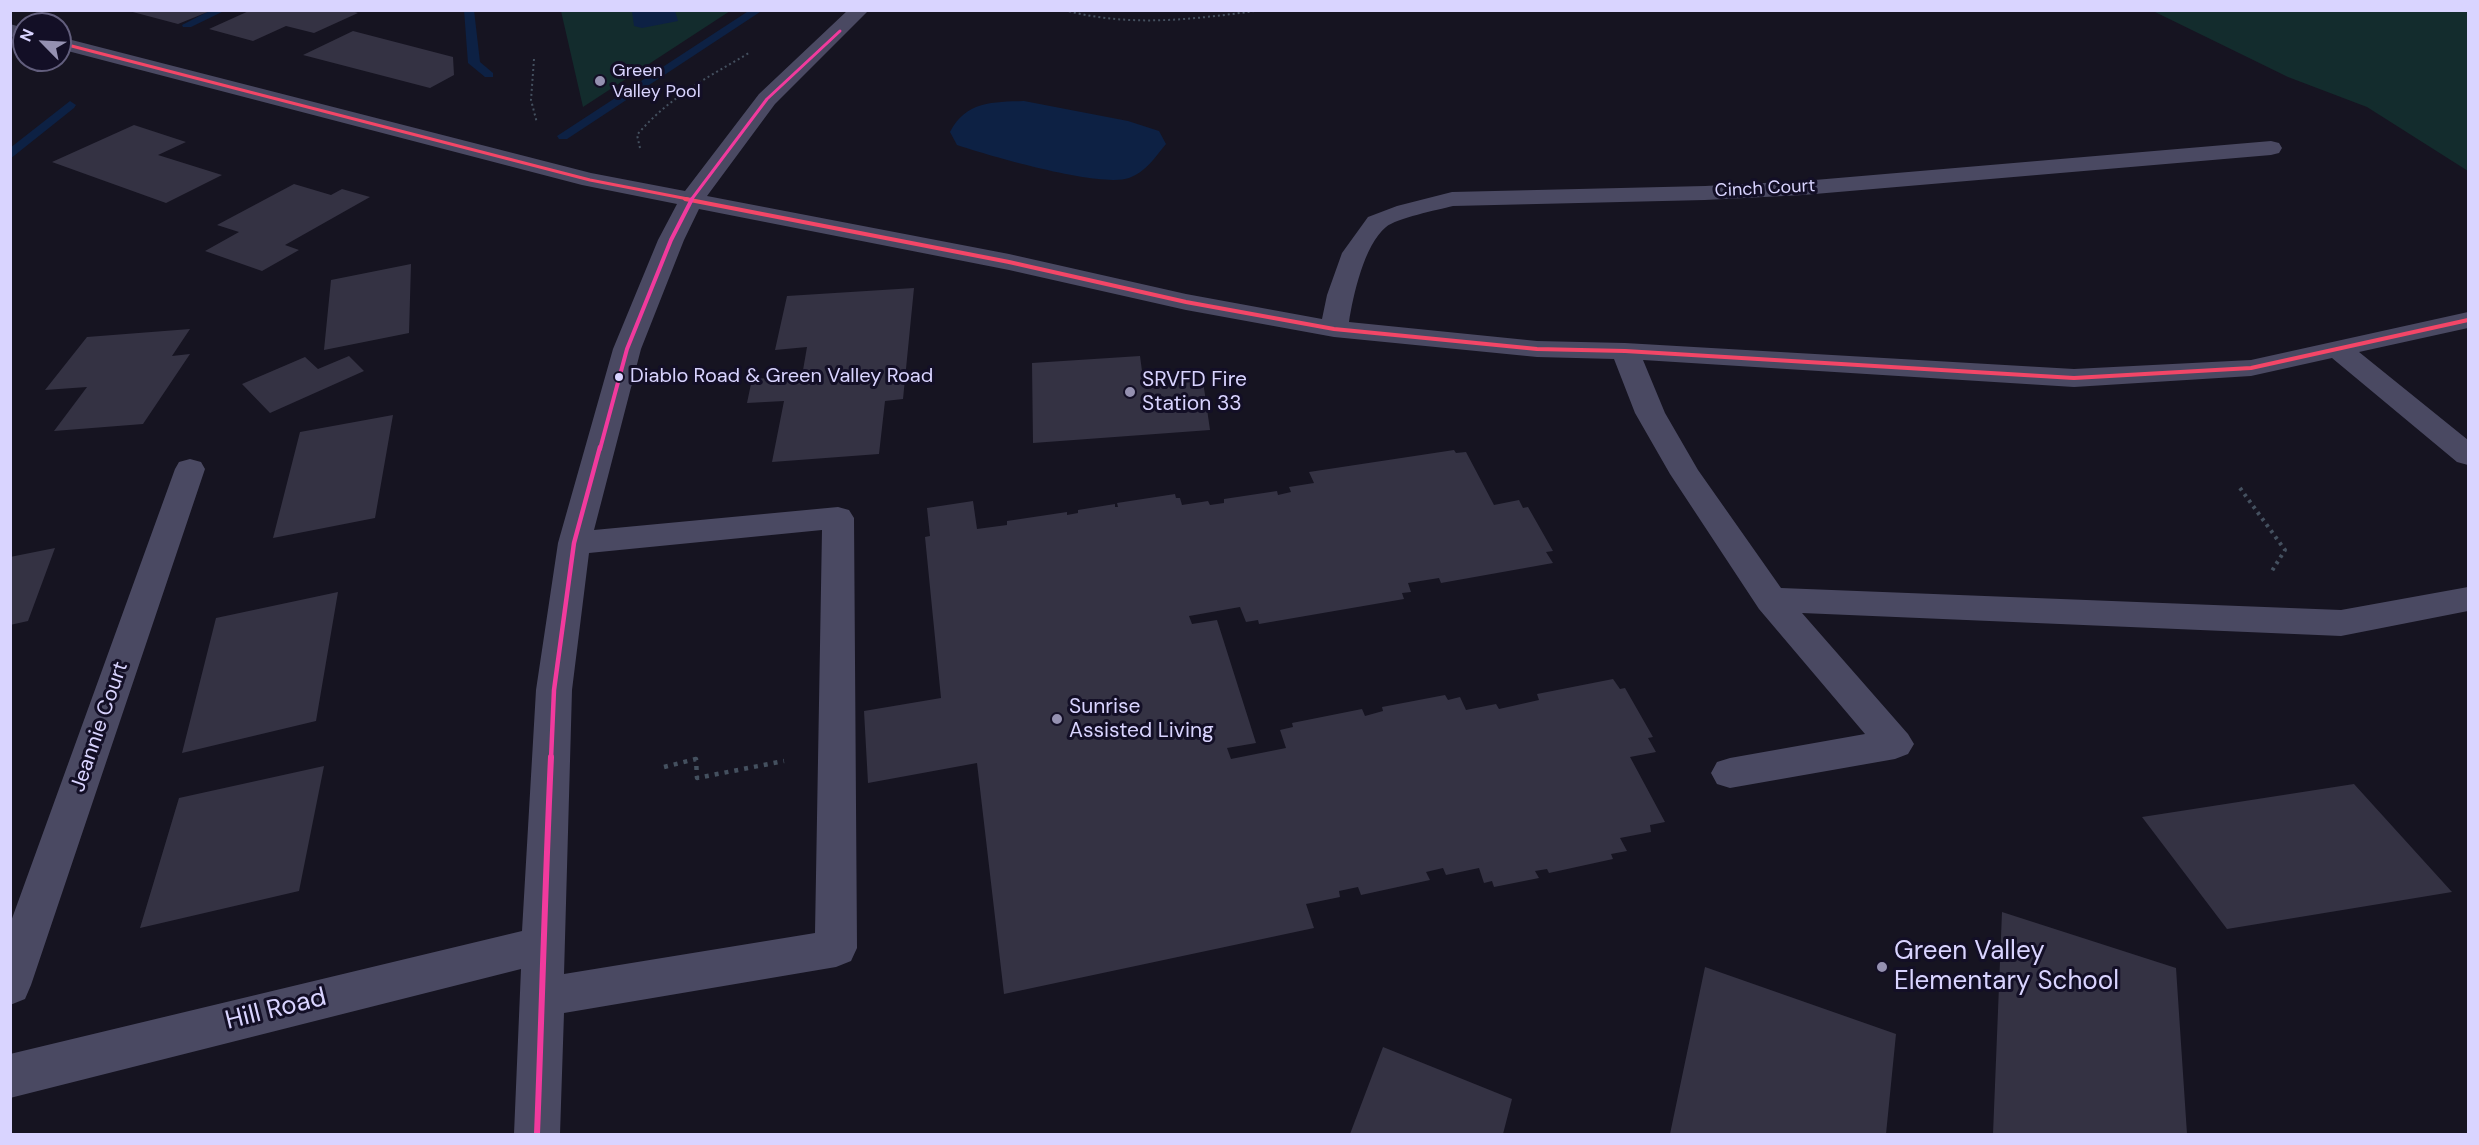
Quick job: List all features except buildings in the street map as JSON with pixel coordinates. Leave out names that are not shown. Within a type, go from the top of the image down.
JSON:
[{"type":"street","points":[[537,1134],[543,997],[542,945],[554,690],[574,543],[627,349],[671,240],[692,200],[767,99],[860,10]]},
{"type":"street","points":[[72,46],[590,180],[1009,262],[1186,302],[1334,329],[1537,349],[1625,351],[2074,378],[2251,368],[2469,320]]},
{"type":"street","name":"Cinch Court","points":[[1334,329],[1340,295],[1355,253],[1377,222],[1406,211],[1452,199],[1705,193],[1803,188],[2271,148]]},
{"type":"street","points":[[2336,348],[2469,455]]},
{"type":"street","points":[[1625,351],[1650,413],[1686,474],[1771,600],[1895,744],[1730,773]]},
{"type":"street","name":"Jeannie Court","points":[[10,985],[190,469]]},
{"type":"street","points":[[543,997],[836,948],[838,518],[574,543]]},
{"type":"street","points":[[1771,600],[2341,623],[2469,599]]},
{"type":"street","name":"Hill Road","points":[[10,1076],[542,945]]},
{"type":"path","points":[[1064,10],[1104,20],[1140,21],[1202,20],[1263,10]]},
{"type":"path","points":[[640,151],[637,135],[652,114],[678,94],[755,50]]},
{"type":"path","points":[[2240,488],[2285,550],[2266,580]]},
{"type":"path","points":[[664,767],[696,759],[697,777],[837,751]]},
{"type":"green space","name":"Green Valley Pool","points":[[561,11],[730,11],[583,107]]},
{"type":"green space","points":[[2153,11],[2468,11],[2468,171],[2367,107],[2288,77]]},
{"type":"water","points":[[632,11],[675,11],[678,21],[642,28],[634,26]]},
{"type":"water","points":[[1024,101],[1128,121],[1159,131],[1166,144],[1150,164],[1129,178],[1095,179],[1044,169],[957,145],[950,132],[964,114],[981,105]]},
{"type":"waterway","points":[[187,25],[221,10]]},
{"type":"waterway","points":[[469,10],[474,63],[489,75]]},
{"type":"waterway","points":[[563,136],[758,10]]},
{"type":"waterway","points":[[10,155],[70,105]]},
{"type":"transit line","points":[[537,1134],[543,997],[542,945],[554,690],[574,543],[627,349],[671,240],[692,199],[767,99],[840,31]]},
{"type":"transit line","points":[[72,46],[590,180],[1009,262],[1186,302],[1334,329],[1537,349],[1625,351],[2074,378],[2251,368],[2468,320]]},
{"type":"place","name":"Green Valley Pool","points":[[600,81]]},
{"type":"place","name":"Diablo Road & Green Valley Road","points":[[619,377]]},
{"type":"place","name":"SRVFD Fire Station 33","points":[[1130,392]]},
{"type":"place","name":"Sunrise Assisted Living","points":[[1057,719]]},
{"type":"place","name":"Green Valley Elementary School","points":[[1882,967]]}]
